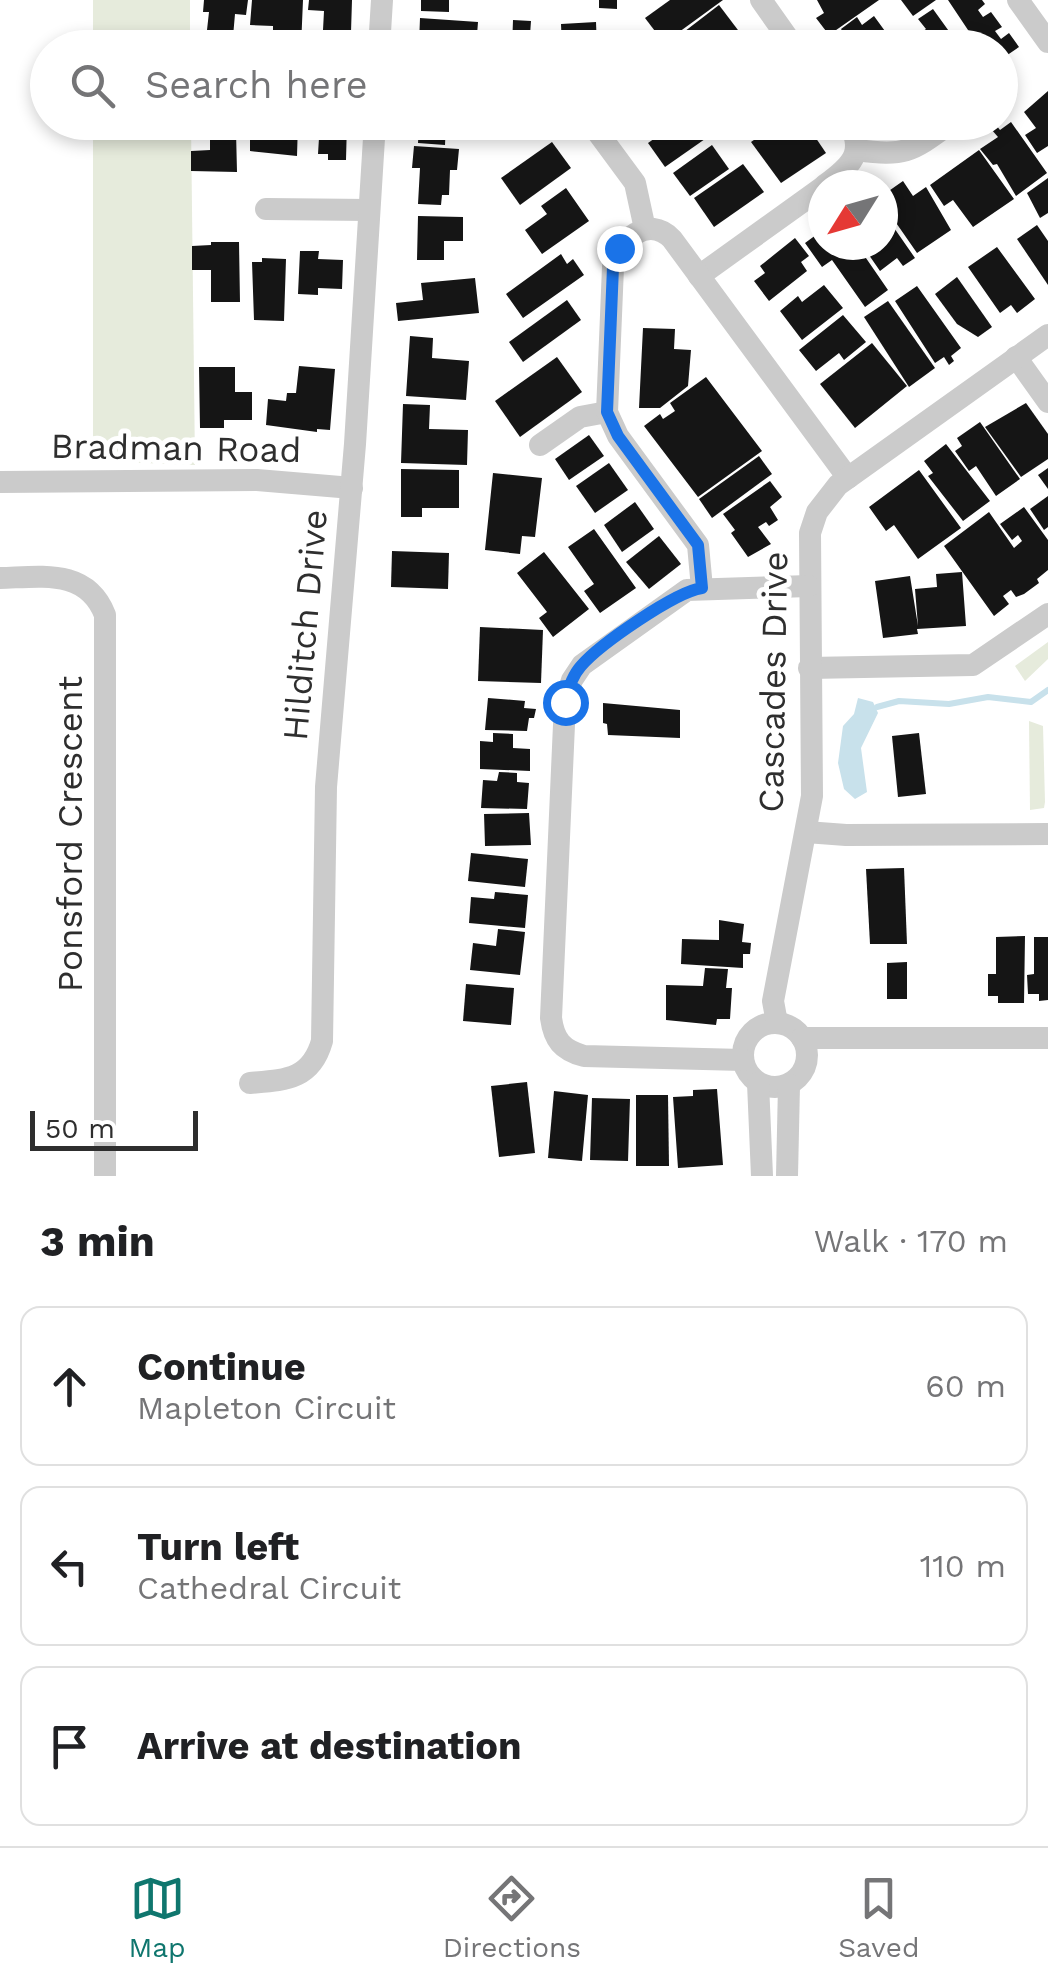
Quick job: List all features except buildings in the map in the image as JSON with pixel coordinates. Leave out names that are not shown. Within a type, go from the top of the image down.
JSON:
[{"type":"street","points":[[380,30],[382,0]]},
{"type":"street","points":[[761,0],[782,30]]},
{"type":"street","points":[[1018,0],[1047,39]]},
{"type":"street","name":"Hilditch Drive","points":[[250,1083],[291,1078],[304,1071],[317,1059],[322,1042],[326,788],[352,488],[374,140]]},
{"type":"street","points":[[604,140],[636,183],[646,230]]},
{"type":"street","points":[[844,170],[857,150],[856,140]]},
{"type":"street","points":[[857,150],[894,154],[913,150],[927,140]]},
{"type":"street","points":[[700,276],[808,198]]},
{"type":"street","points":[[266,209],[369,210]]},
{"type":"street","points":[[702,588],[698,545],[618,436],[607,412],[613,267],[626,240],[646,230],[664,230],[848,478]]},
{"type":"street","name":"Cascades Drive","points":[[776,1023],[773,1001],[812,796],[809,586],[813,522],[823,501],[848,478],[1048,334]]},
{"type":"street","points":[[1016,358],[1048,402]]},
{"type":"street","points":[[540,444],[580,416],[607,412]]},
{"type":"street","name":"Bradman Road","points":[[0,482],[257,480],[352,488]]},
{"type":"street","name":"Ponsford Crescent","points":[[0,578],[60,577],[78,582],[96,597],[105,615],[105,1176]]},
{"type":"street","points":[[743,1060],[584,1056],[570,1053],[559,1044],[552,1018],[568,690],[582,665],[596,652],[687,590],[809,586]]},
{"type":"street","points":[[809,668],[973,664],[1048,614]]},
{"type":"street","points":[[806,832],[1048,834]]},
{"type":"street","points":[[788,1176],[796,1078],[808,1054],[802,1038],[786,1025],[776,1023],[758,1028],[746,1042],[743,1060],[751,1077],[768,1087],[796,1078],[834,1052],[862,1040]]},
{"type":"street","points":[[802,1038],[1048,1038]]},
{"type":"street","points":[[758,1083],[762,1176]]},
{"type":"shaded area","points":[[93,0],[190,0],[190,30],[93,30]]},
{"type":"shaded area","points":[[93,140],[191,140],[195,465],[93,461]]},
{"type":"shaded area","points":[[1048,642],[1048,659],[1025,681],[1015,666]]},
{"type":"shaded area","points":[[1029,721],[1043,726],[1045,802],[1044,808],[1030,810]]},
{"type":"water","points":[[858,698],[873,702],[878,713],[861,748],[867,792],[855,799],[844,789],[838,763],[843,726],[854,714]]},
{"type":"waterway","points":[[877,707],[899,701],[949,704],[988,697],[1031,702],[1048,690]]},
{"type":"route","points":[[565,702],[572,680],[596,652],[673,598],[702,588],[698,545],[618,436],[607,412],[613,267],[619,248]]}]
